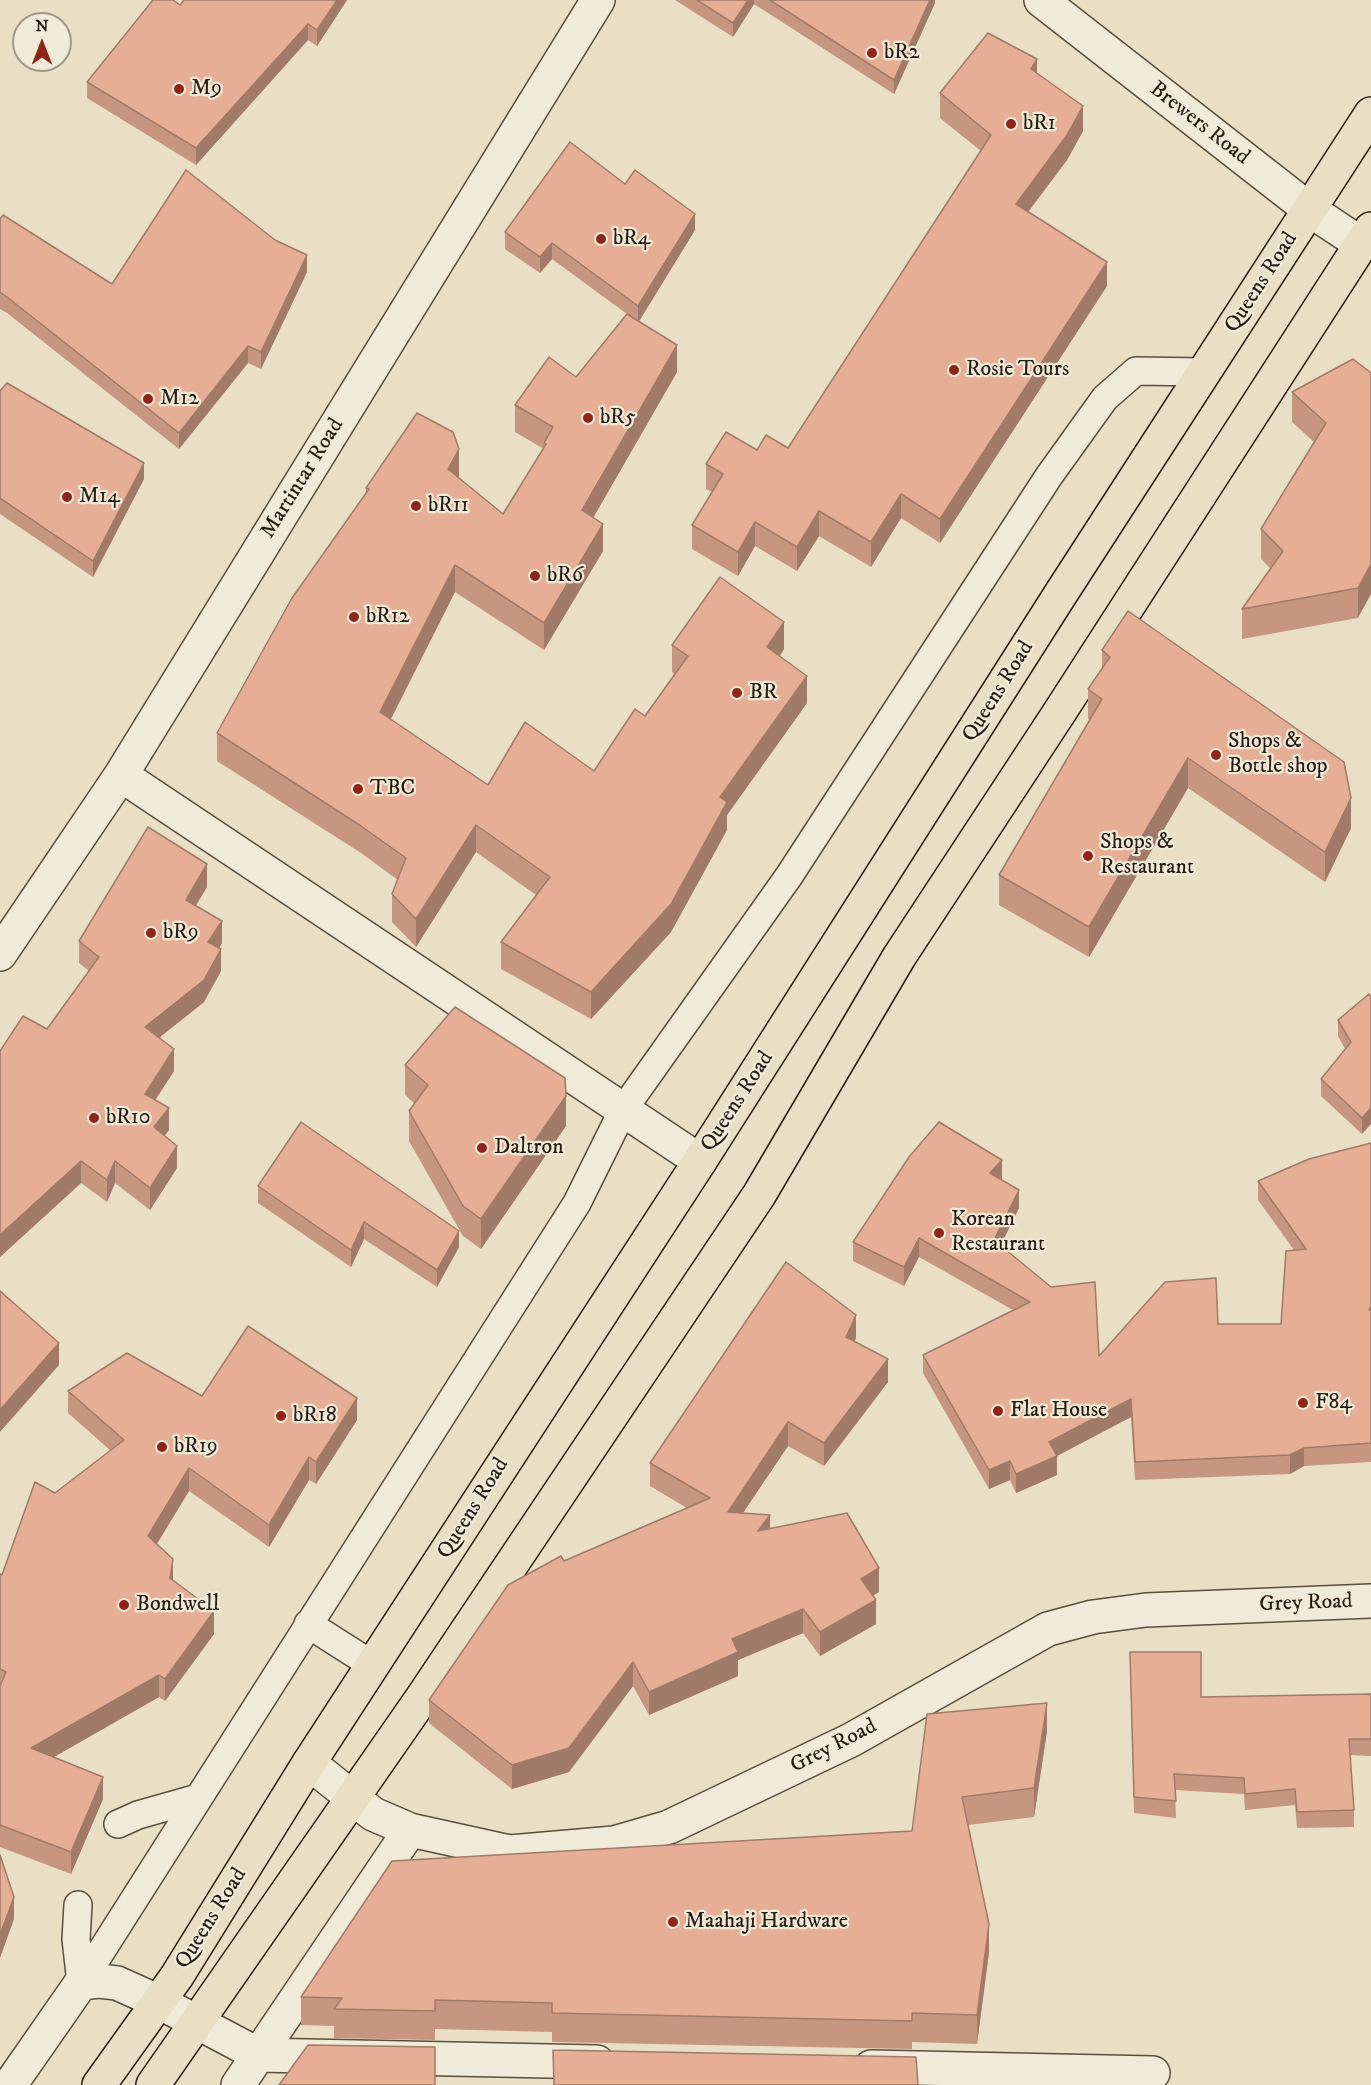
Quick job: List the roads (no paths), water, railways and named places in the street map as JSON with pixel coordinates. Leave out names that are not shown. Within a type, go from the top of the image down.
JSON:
[{"type":"main road","name":"Queens Road","points":[[99,2085],[177,1976],[309,1763],[700,1161],[1371,114]]},
{"type":"main road","name":"Queens Road","points":[[153,2085],[353,1798],[759,1195],[898,957],[1059,713],[1366,236]]},
{"type":"street","name":"Martintar Road","points":[[0,954],[121,775],[598,0]]},
{"type":"street","name":"Brewers Road","points":[[1041,0],[1310,210],[1366,236]]},
{"type":"street","points":[[121,775],[700,1161]]},
{"type":"street","name":"Grey Road","points":[[309,1763],[374,1814],[410,1830],[510,1852],[614,1843],[669,1827],[850,1740],[1048,1629],[1093,1617],[1146,1610],[1371,1601]]},
{"type":"street","points":[[238,2085],[410,1830]]},
{"type":"street","points":[[10,2085],[81,1983],[117,1983],[157,2001],[259,2055],[629,2062]]},
{"type":"street","points":[[843,2067],[1153,2073]]},
{"type":"lane","points":[[81,1983],[578,1203],[623,1110],[789,876],[1049,476],[1105,398],[1136,371],[1205,372]]},
{"type":"lane","points":[[308,1624],[374,1666]]},
{"type":"lane","points":[[118,1824],[138,1815],[198,1798]]},
{"type":"lane","points":[[78,1905],[76,1939],[81,1983]]},
{"type":"place","name":"bR2","points":[[872,53]]},
{"type":"place","name":"M9","points":[[179,89]]},
{"type":"place","name":"bR1","points":[[1011,124]]},
{"type":"place","name":"bR4","points":[[601,239]]},
{"type":"place","name":"Rosie Tours","points":[[954,370]]},
{"type":"place","name":"M12","points":[[148,399]]},
{"type":"place","name":"bR5","points":[[588,418]]},
{"type":"place","name":"M14","points":[[67,497]]},
{"type":"place","name":"bR11","points":[[416,506]]},
{"type":"place","name":"bR6","points":[[535,576]]},
{"type":"place","name":"bR12","points":[[354,617]]},
{"type":"place","name":"BR","points":[[737,693]]},
{"type":"place","name":"Shops & Bottle shop","points":[[1216,755]]},
{"type":"place","name":"TBC","points":[[358,789]]},
{"type":"place","name":"Shops & Restaurant","points":[[1088,856]]},
{"type":"place","name":"bR9","points":[[151,933]]},
{"type":"place","name":"bR10","points":[[94,1118]]},
{"type":"place","name":"Daltron","points":[[482,1148]]},
{"type":"place","name":"Korean Restaurant","points":[[939,1233]]},
{"type":"place","name":"F84","points":[[1303,1403]]},
{"type":"place","name":"Flat House","points":[[998,1411]]},
{"type":"place","name":"bR18","points":[[281,1416]]},
{"type":"place","name":"bR19","points":[[162,1447]]},
{"type":"place","name":"Bondwell","points":[[124,1605]]},
{"type":"place","name":"Maahaji Hardware","points":[[673,1922]]}]
